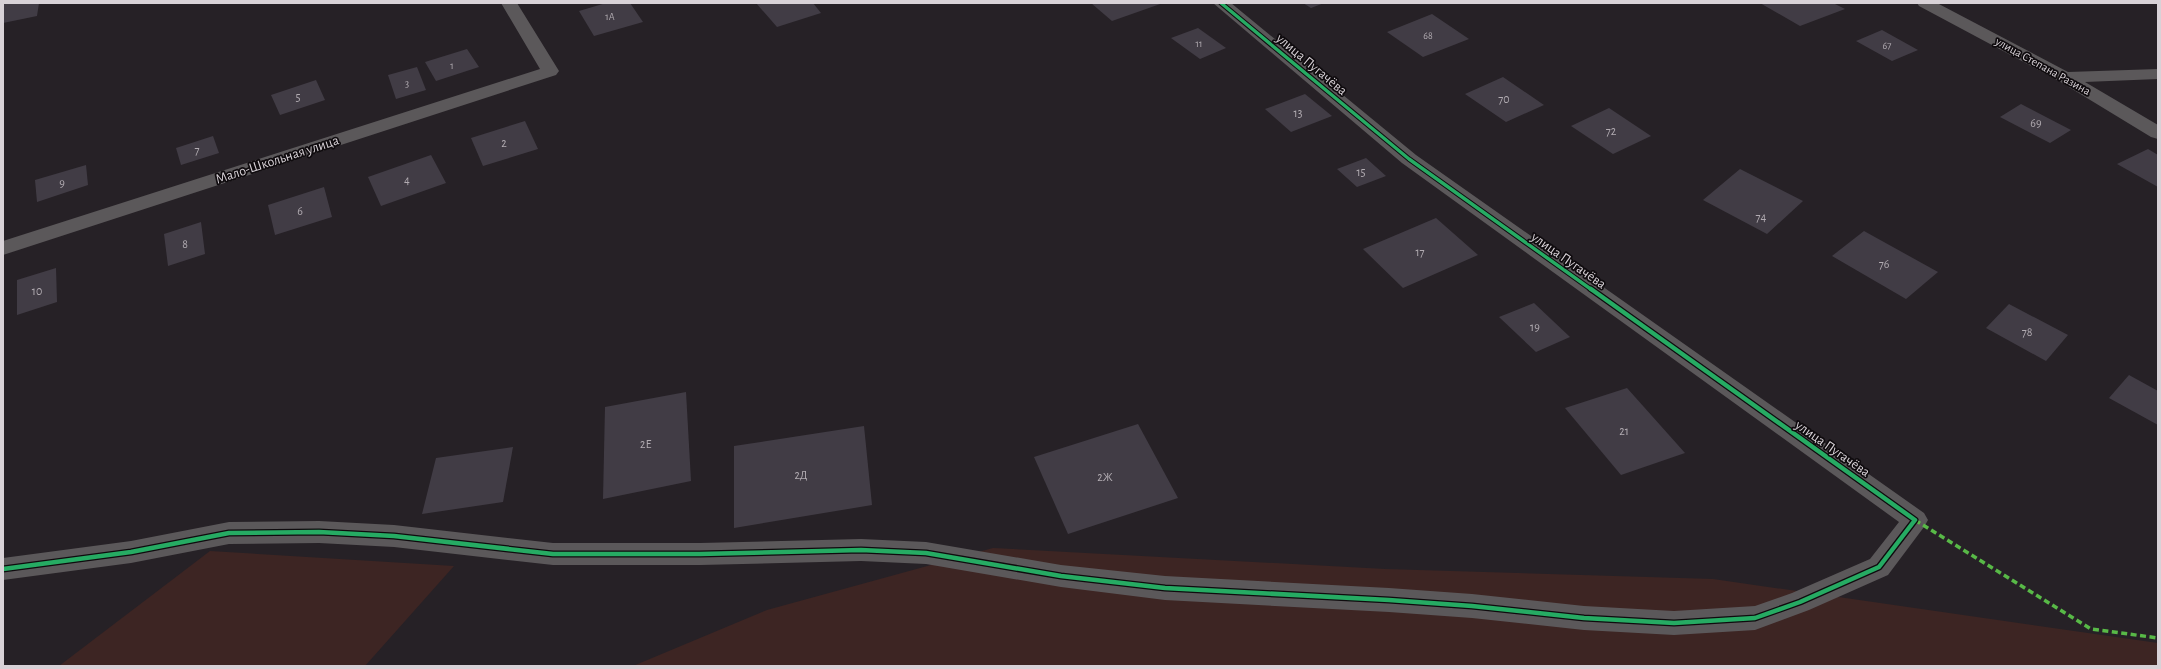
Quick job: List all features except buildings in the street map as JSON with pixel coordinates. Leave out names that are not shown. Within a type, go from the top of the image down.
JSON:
[{"type":"street","name":"Мало-Школьная улица","points":[[3,248],[550,71],[509,3]]},
{"type":"street","name":"улица Пугачёва","points":[[3,569],[131,552],[229,533],[318,532],[394,536],[553,554],[700,554],[861,550],[926,553],[1060,576],[1165,588],[1389,600],[1472,606],[1584,618],[1674,623],[1755,618],[1800,602],[1879,567],[1915,520],[1409,159],[1221,3]]},
{"type":"street","name":"улица Степана Разина","points":[[1925,3],[2065,77],[2158,133]]},
{"type":"street","points":[[2065,77],[2158,74]]},
{"type":"shaded area","points":[[993,548],[1385,569],[1713,579],[2158,643],[2158,666],[633,666],[767,610]]},
{"type":"shaded area","points":[[210,551],[454,566],[365,666],[59,666]]},
{"type":"marked path","points":[[1915,520],[2091,629],[2158,638]]},
{"type":"cycle path","points":[[3,569],[131,552],[229,533],[319,532],[394,536],[553,554],[700,554],[861,550],[926,553],[1061,576],[1165,588],[1389,600],[1472,606],[1584,618],[1674,623],[1755,618],[1800,602],[1879,567],[1915,520],[1409,159],[1221,3]]}]
